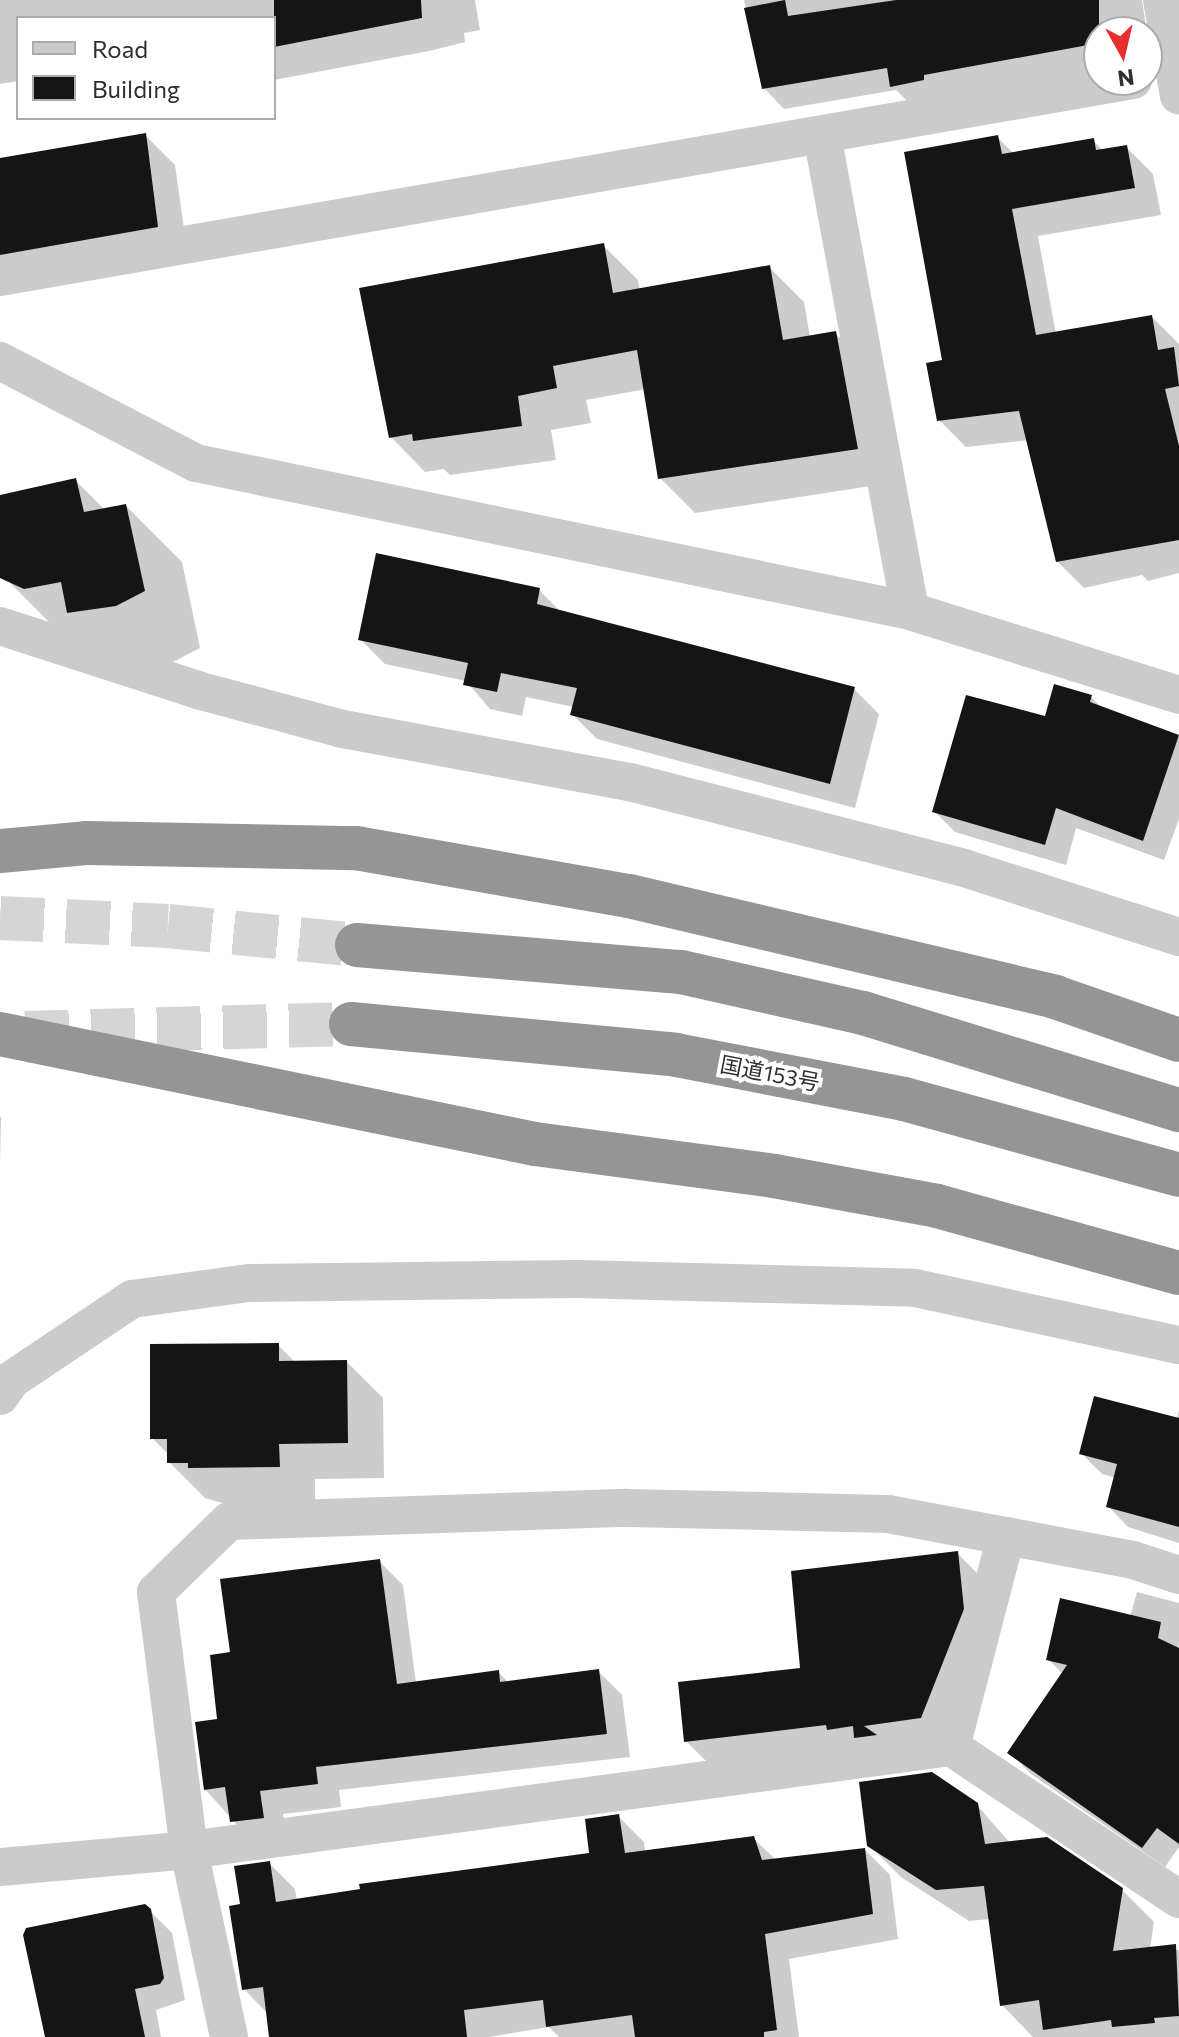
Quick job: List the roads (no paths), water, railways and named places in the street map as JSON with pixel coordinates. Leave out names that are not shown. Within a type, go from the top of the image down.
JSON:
[{"type":"highway","points":[[0,851],[86,843],[356,848],[629,896],[1055,997],[1179,1040]]},
{"type":"highway","points":[[357,945],[681,972],[863,1013],[1179,1110]]},
{"type":"highway","name":"国道153号","points":[[351,1024],[676,1055],[904,1099],[1179,1175]]},
{"type":"highway","points":[[0,1034],[535,1144],[774,1176],[937,1206],[1179,1273]]},
{"type":"street","points":[[1162,0],[1167,82]]},
{"type":"street","points":[[0,277],[1083,89]]},
{"type":"street","points":[[822,135],[910,611]]},
{"type":"street","points":[[0,361],[196,463],[910,611],[1179,695]]},
{"type":"street","points":[[0,626],[201,691],[343,729],[630,782],[964,868],[1179,937]]},
{"type":"street","points":[[0,1396],[11,1380],[132,1299],[249,1283],[578,1279],[915,1288],[1179,1345]]},
{"type":"street","points":[[229,2037],[189,1850],[156,1592],[229,1521],[658,1509],[888,1514],[1133,1560],[1179,1575]]},
{"type":"street","points":[[951,1747],[1006,1536]]},
{"type":"street","points":[[0,1867],[189,1850],[951,1747],[1179,1899]]},
{"type":"tunnel","points":[[0,918],[168,926],[357,945]]},
{"type":"tunnel","points":[[25,1033],[351,1024]]}]
